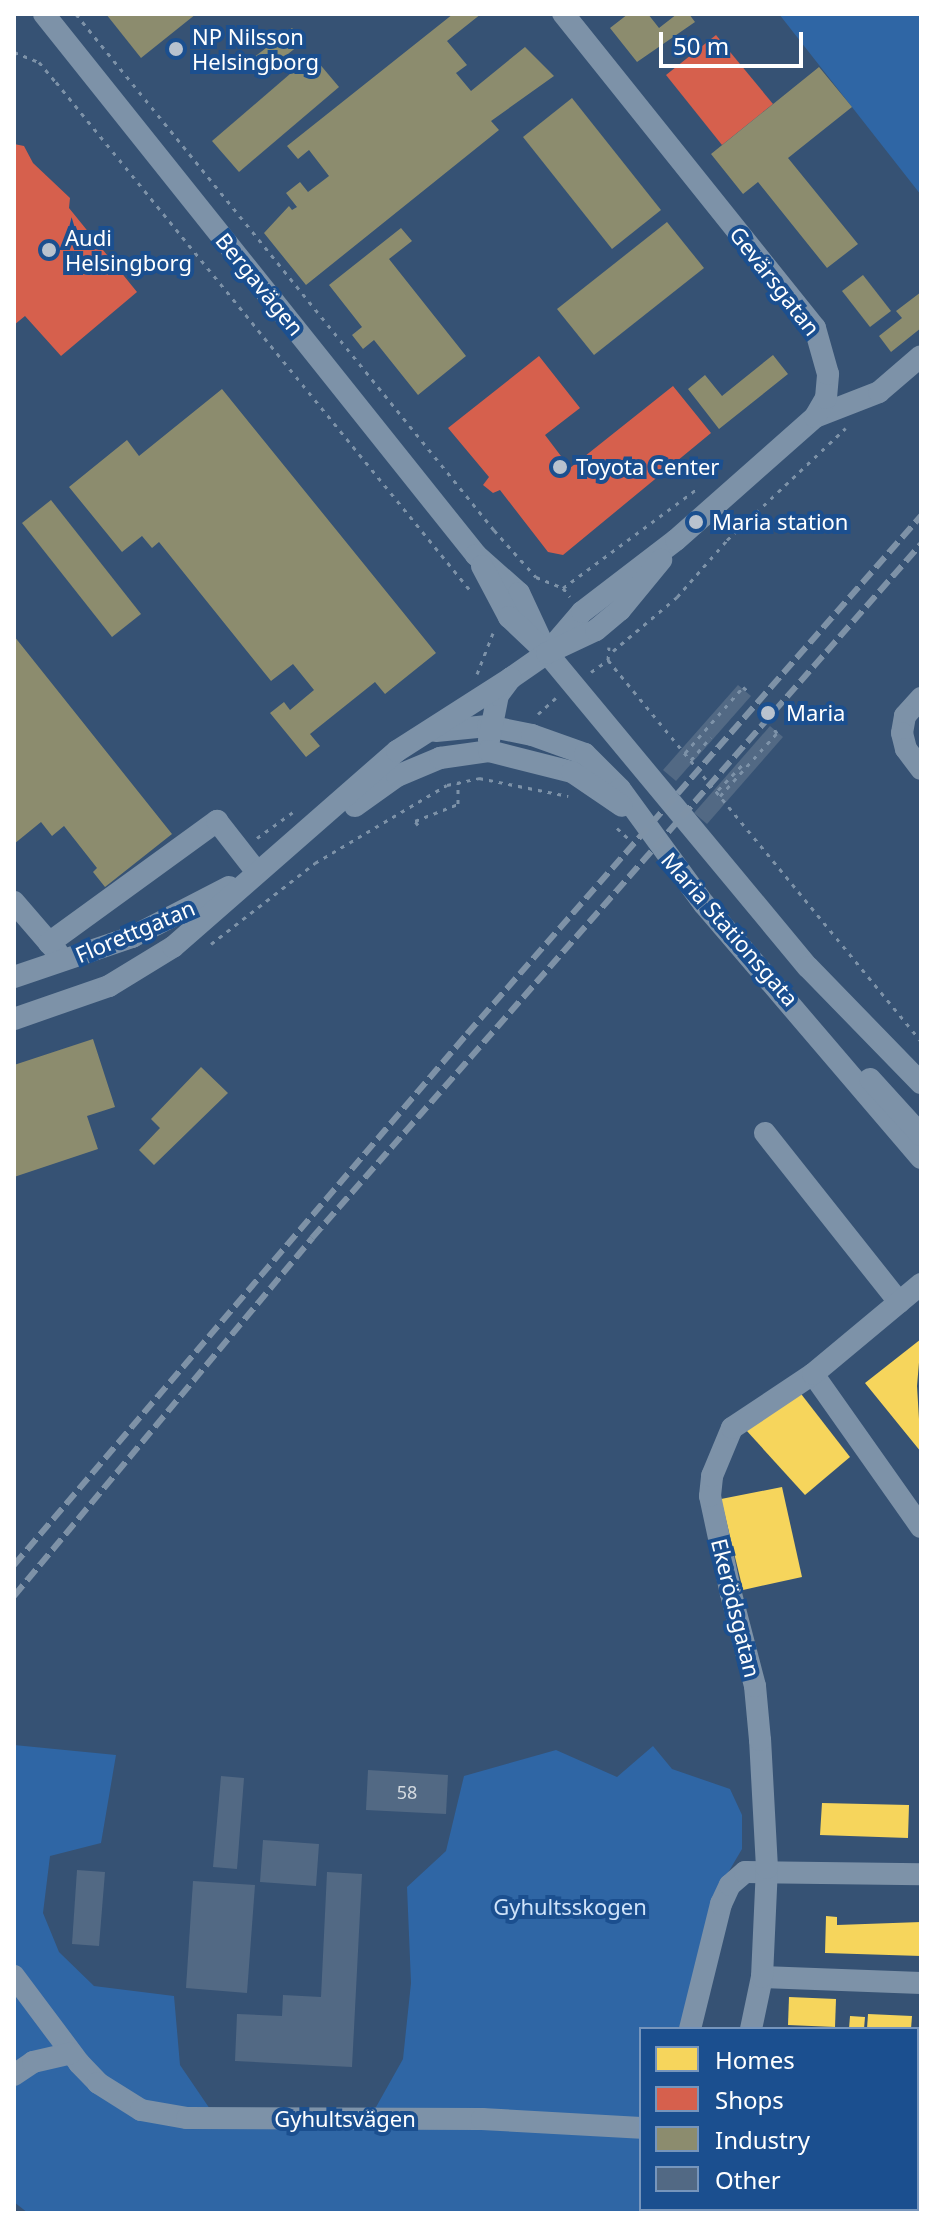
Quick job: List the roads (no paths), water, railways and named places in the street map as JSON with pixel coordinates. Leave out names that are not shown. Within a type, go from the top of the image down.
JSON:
[{"type":"street","name":"Bergavägen","points":[[44,14],[476,555],[572,686],[808,967],[921,1083]]},
{"type":"street","name":"Gevärsgatan","points":[[489,751],[488,726],[498,695],[511,678],[547,653],[596,630],[620,610],[676,540],[815,417],[826,398],[828,374],[815,328],[563,14]]},
{"type":"street","points":[[815,417],[862,400],[901,376],[921,356]]},
{"type":"street","name":"Florettgatan","points":[[312,830],[397,751],[436,731],[468,703],[511,678]]},
{"type":"street","points":[[921,698],[905,716],[902,733],[906,749],[921,769]]},
{"type":"street","name":"Maria Stationsgata","points":[[436,731],[488,726],[532,735],[585,754],[620,789],[624,820]]},
{"type":"street","name":"Maria Stationsgata","points":[[440,758],[489,751],[572,772],[624,820],[827,1042],[921,1158]]},
{"type":"street","name":"Florettgatan","points":[[14,1019],[109,986],[143,967],[214,914],[254,874],[312,830],[397,776],[440,758]]},
{"type":"street","points":[[14,902],[57,952],[217,821],[254,874]]},
{"type":"street","name":"Florettgatan","points":[[14,977],[57,952],[153,928],[254,874]]},
{"type":"street","name":"Maria Stationsgata","points":[[827,1042],[843,1052],[921,1135]]},
{"type":"street","points":[[765,1133],[899,1302]]},
{"type":"street","name":"Ekerödsgatan","points":[[751,2027],[762,1977],[767,1868],[755,1686],[710,1496],[712,1476],[732,1428],[813,1374],[921,1284]]},
{"type":"street","points":[[813,1374],[921,1527]]},
{"type":"street","points":[[691,2027],[725,1893],[745,1872],[767,1868],[921,1874]]},
{"type":"street","name":"Gyhultsvägen","points":[[14,1976],[71,2053],[98,2083],[141,2110],[187,2118],[482,2119],[639,2128]]},
{"type":"street","points":[[762,1977],[921,1983]]},
{"type":"street","points":[[14,2075],[33,2062],[71,2053]]},
{"type":"railway","points":[[14,1565],[467,1034],[921,516]]},
{"type":"railway","points":[[14,1596],[312,1238],[921,544]]},
{"type":"place","name":"NP Nilsson Helsingborg","points":[[176,49]]},
{"type":"place","name":"Audi Helsingborg","points":[[49,250]]},
{"type":"place","name":"Toyota Center","points":[[560,467]]},
{"type":"place","name":"Maria station","points":[[696,522]]},
{"type":"place","name":"Maria","points":[[768,713]]},
{"type":"park label","name":"Gyhultsskogen","points":[[570,1907]]}]
